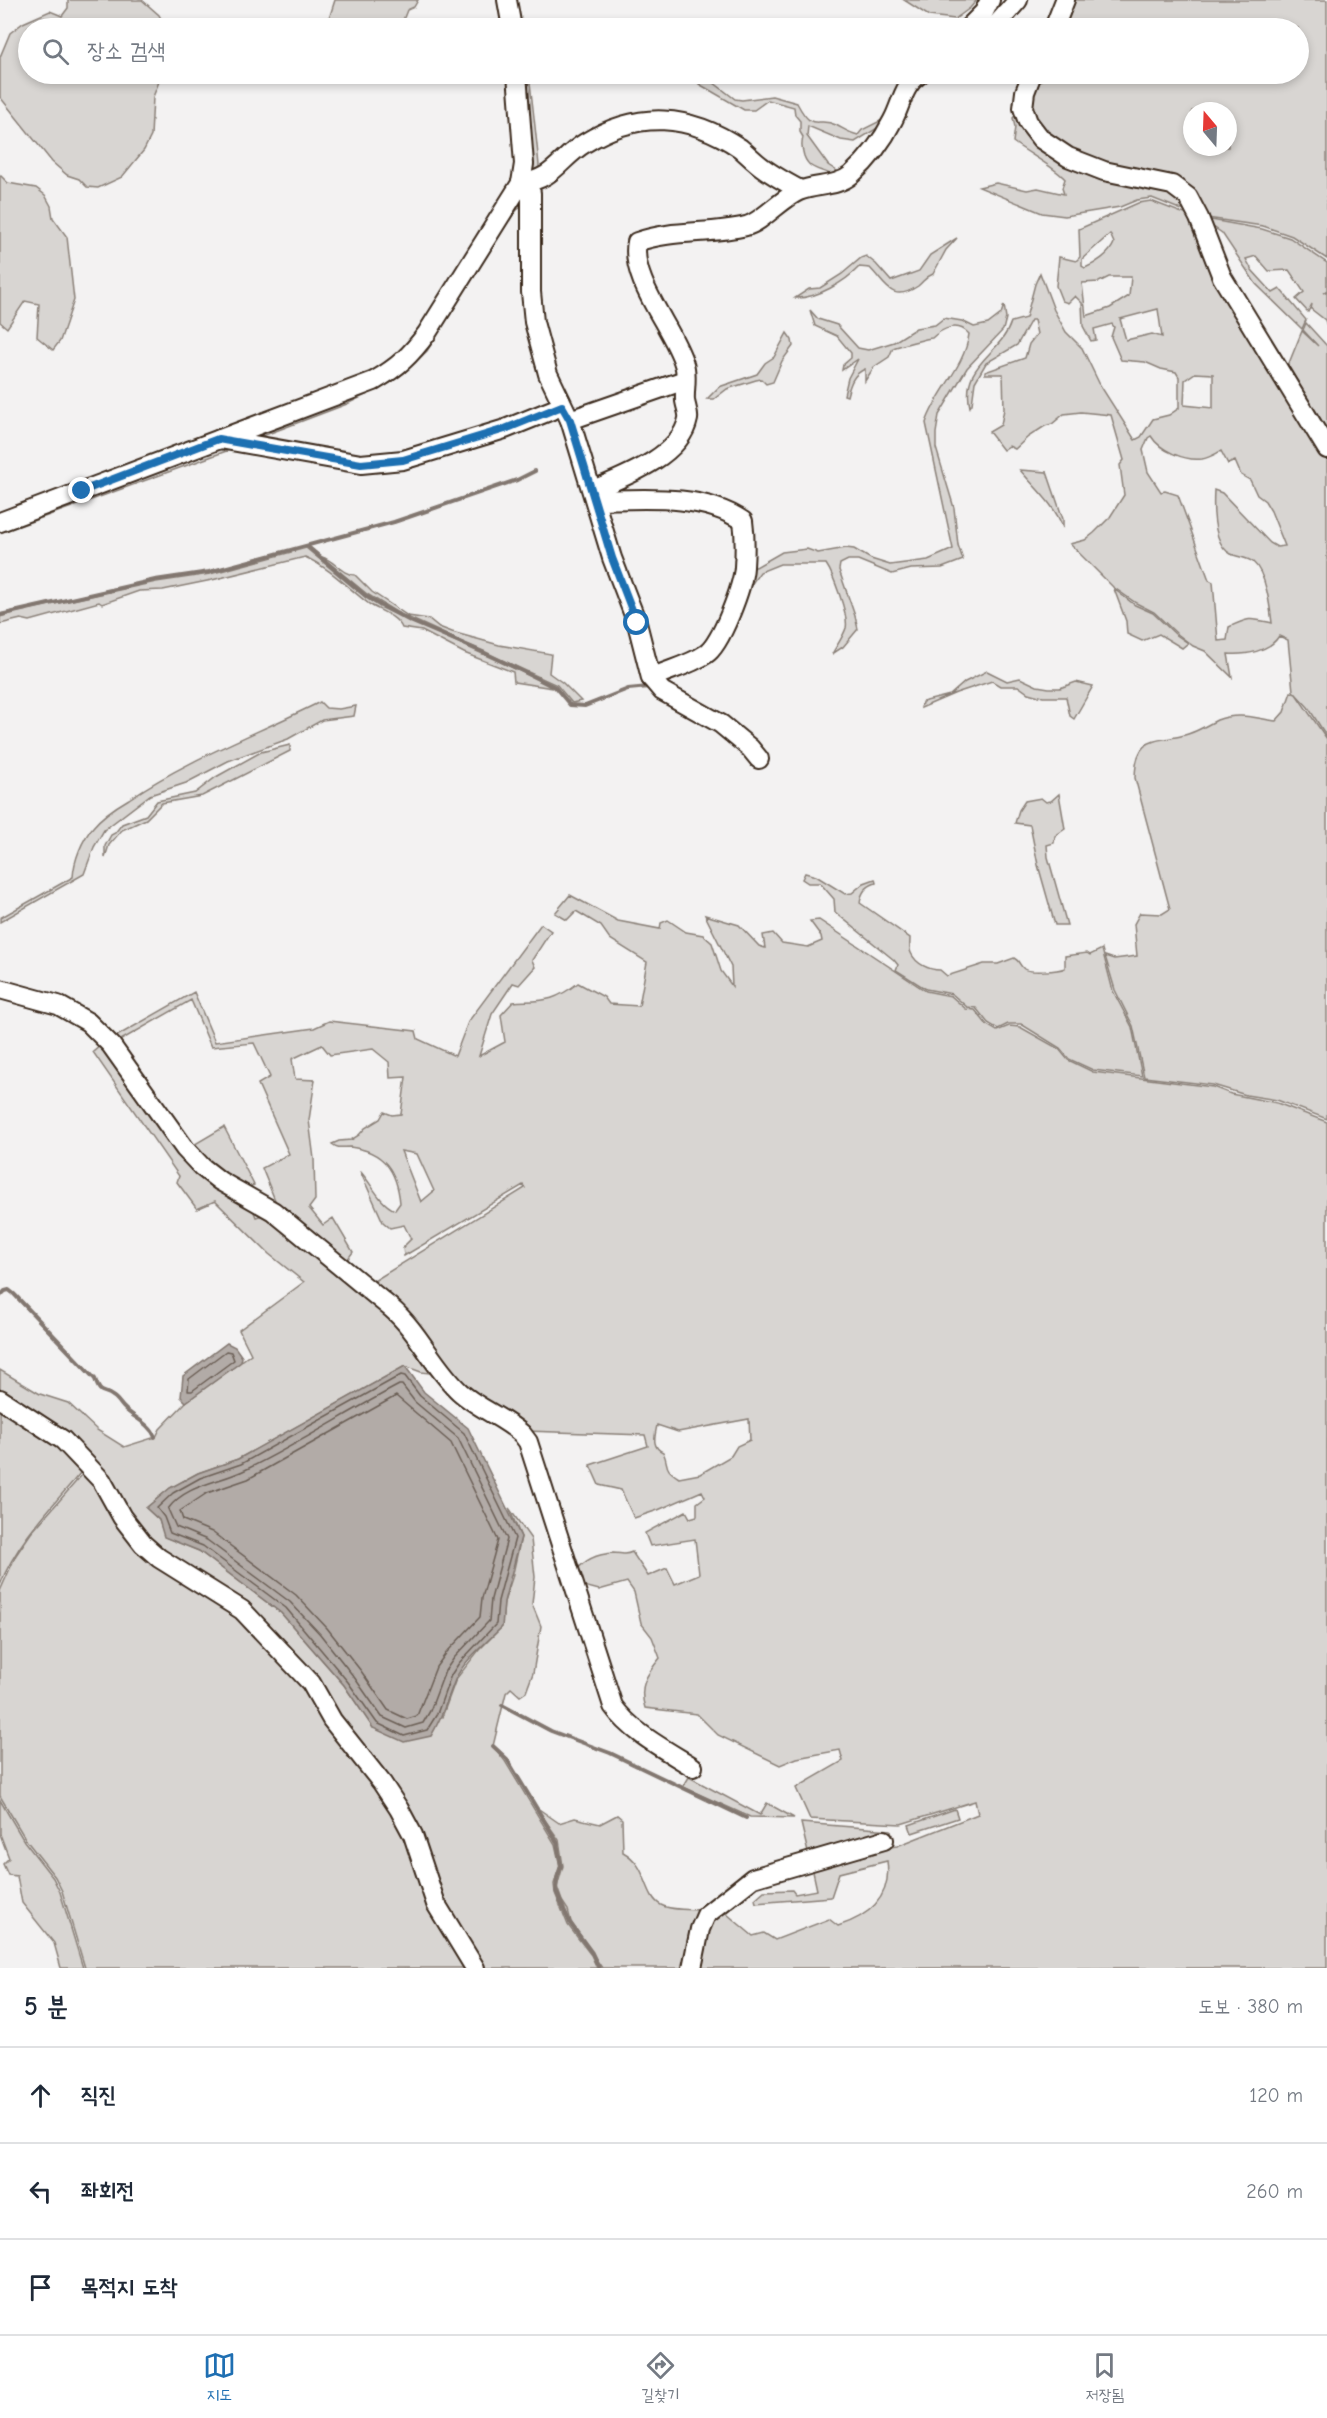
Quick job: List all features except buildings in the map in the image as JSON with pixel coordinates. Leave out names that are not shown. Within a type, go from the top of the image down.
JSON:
[{"type":"street","points":[[507,0],[510,18]]},
{"type":"street","points":[[978,18],[990,0]]},
{"type":"street","points":[[1002,18],[1018,0]]},
{"type":"street","points":[[1058,18],[1065,0]]},
{"type":"street","points":[[0,522],[374,381],[395,369],[411,354],[427,333],[521,183],[524,164],[518,84]]},
{"type":"street","points":[[594,495],[636,472],[674,446],[689,418],[685,402],[685,365],[655,308],[638,265],[635,253],[637,242],[652,236],[748,226],[800,190],[823,187],[849,177],[871,155],[894,120],[902,97],[910,84]]},
{"type":"street","points":[[1028,84],[1023,108],[1029,122],[1041,139],[1068,157],[1095,167],[1173,185],[1188,196],[1222,277],[1327,449]]},
{"type":"street","points":[[521,183],[537,182],[581,145],[605,130],[633,123],[660,120],[690,123],[719,135],[743,150],[777,178],[800,190]]},
{"type":"street","points":[[521,183],[531,192],[531,282],[534,322],[548,374],[566,413],[594,495],[612,558],[637,623],[651,678],[662,691],[721,724],[750,748],[759,759]]},
{"type":"street","points":[[218,439],[361,464],[403,460],[505,429],[685,380]]},
{"type":"street","points":[[594,495],[714,506],[743,521],[742,577],[722,634],[715,646],[706,655],[651,678]]},
{"type":"street","points":[[0,988],[57,1005],[88,1022],[111,1045],[185,1149],[202,1167],[220,1181],[273,1211],[391,1308],[404,1319],[445,1376],[461,1393],[522,1434],[528,1442],[613,1706],[620,1716],[633,1727],[693,1767]]},
{"type":"street","points":[[0,1399],[63,1440],[102,1480],[122,1517],[143,1544],[159,1558],[242,1610],[305,1675],[343,1736],[382,1783],[399,1809],[413,1835],[436,1904],[475,1968]]},
{"type":"street","points":[[692,1968],[700,1929],[706,1915],[753,1878],[884,1840]]},
{"type":"shaded area","points":[[68,0],[142,0],[161,18],[34,18],[50,11],[62,16],[68,8]]},
{"type":"shaded area","points":[[335,0],[418,0],[414,7],[407,10],[404,18],[329,18]]},
{"type":"shaded area","points":[[904,0],[977,0],[956,18],[929,16]]},
{"type":"shaded area","points":[[1066,0],[1327,0],[1327,259],[1292,236],[1263,226],[1200,217],[1189,196],[1104,170],[1041,138],[1026,92],[1029,84],[1309,84],[1309,18],[1060,18]]},
{"type":"shaded area","points":[[18,27],[18,84],[158,84],[153,97],[151,136],[144,150],[122,177],[98,188],[87,187],[79,179],[67,175],[52,162],[0,97],[0,57],[10,33]]},
{"type":"shaded area","points":[[520,84],[530,84],[540,176],[531,177]]},
{"type":"shaded area","points":[[699,84],[715,84],[735,99],[772,96],[797,103],[807,119],[815,122],[829,122],[858,135],[862,130],[886,118],[892,119],[855,142],[841,140],[808,126],[807,136],[828,165],[840,173],[835,177],[810,165],[804,156],[800,121],[795,115],[794,107],[768,100],[754,110],[744,110]]},
{"type":"shaded area","points":[[1022,108],[1040,139],[1172,186],[1197,216],[1152,198],[1137,200],[1120,207],[1065,216],[1042,213],[979,187],[996,183],[1027,190],[1038,188],[1064,194],[1062,188],[1065,179],[1013,142],[1015,127],[1013,118]]},
{"type":"shaded area","points":[[0,175],[8,183],[36,188],[45,195],[51,206],[53,218],[67,237],[74,300],[60,341],[53,350],[37,337],[39,304],[25,301],[7,328],[0,322]]},
{"type":"shaded area","points":[[527,197],[528,202],[511,217],[427,351],[404,373],[390,383],[347,404],[260,437],[236,438],[383,381],[522,199]]},
{"type":"shaded area","points":[[1151,201],[1198,219],[1327,451],[1327,737],[1308,707],[1293,691],[1288,640],[1279,636],[1263,649],[1242,654],[1228,654],[1232,677],[1205,651],[1193,646],[1176,633],[1154,612],[1113,587],[1070,544],[1085,540],[1094,533],[1110,517],[1124,495],[1120,465],[1124,460],[1111,415],[1081,412],[1064,414],[1052,424],[1028,437],[1015,449],[1009,446],[1003,450],[989,432],[1001,425],[1004,409],[1003,374],[985,374],[985,372],[1025,358],[1029,344],[1037,334],[1034,320],[1031,320],[1017,345],[986,363],[975,382],[970,407],[968,392],[976,369],[999,343],[1011,322],[1026,318],[1040,273],[1054,310],[1066,332],[1082,348],[1100,385],[1135,440],[1141,437],[1153,419],[1169,415],[1179,408],[1179,377],[1176,372],[1145,362],[1121,360],[1111,337],[1114,327],[1112,324],[1094,329],[1096,340],[1091,341],[1083,326],[1082,303],[1075,296],[1068,303],[1062,301],[1056,286],[1059,257],[1076,261],[1080,257],[1079,229],[1138,203]],"holes":[[[1110,234],[1114,243],[1106,255],[1085,268],[1082,266],[1082,259]],[[1109,277],[1131,277],[1129,296],[1110,308],[1086,316],[1082,283],[1099,282]],[[1158,309],[1162,337],[1152,334],[1126,340],[1120,319]],[[1195,373],[1213,374],[1213,408],[1184,405],[1185,380]],[[1151,436],[1160,446],[1174,454],[1188,458],[1205,458],[1221,451],[1228,464],[1235,461],[1241,475],[1250,480],[1257,495],[1265,501],[1271,511],[1285,546],[1277,547],[1270,543],[1222,493],[1214,490],[1215,525],[1220,542],[1225,549],[1231,554],[1251,560],[1257,567],[1267,590],[1272,623],[1254,619],[1241,621],[1229,627],[1227,640],[1218,641],[1213,582],[1209,580],[1178,495],[1161,492],[1148,472],[1143,450]]]},
{"type":"shaded area","points":[[1200,218],[1262,229],[1290,238],[1327,263],[1327,290],[1323,293],[1327,291],[1327,326],[1325,320],[1311,309],[1312,304],[1308,312],[1296,299],[1304,292],[1289,270],[1269,271],[1256,256],[1246,259],[1252,270],[1273,293],[1280,289],[1306,320],[1302,329],[1256,284],[1222,233]]},
{"type":"shaded area","points":[[957,238],[946,250],[933,274],[909,291],[901,293],[890,290],[870,268],[859,267],[821,293],[795,298],[809,289],[820,288],[866,256],[891,281],[919,271],[930,255]]},
{"type":"shaded area","points":[[1004,305],[1006,318],[1003,330],[967,368],[939,415],[936,433],[936,448],[954,508],[958,545],[963,560],[942,568],[911,569],[892,574],[858,560],[848,560],[840,564],[839,570],[858,629],[843,647],[832,654],[845,631],[846,622],[840,595],[826,564],[780,564],[760,572],[748,589],[747,566],[756,567],[782,552],[807,549],[818,553],[846,548],[854,549],[871,559],[890,565],[928,560],[953,549],[926,423],[962,357],[969,334],[960,328],[950,327],[932,338],[893,348],[889,357],[874,367],[865,381],[865,369],[855,377],[847,396],[844,395],[848,378],[858,359],[842,370],[843,365],[851,358],[851,353],[837,336],[815,326],[810,310],[818,319],[837,325],[858,348],[868,350],[894,342],[916,328],[935,325],[944,318],[962,321],[974,327],[988,324],[1001,314]]},
{"type":"shaded area","points":[[1306,323],[1327,346],[1327,446],[1287,368],[1302,331],[1318,346],[1303,330]]},
{"type":"shaded area","points":[[787,333],[793,346],[782,361],[773,382],[766,384],[761,379],[756,380],[727,389],[714,399],[707,399],[719,387],[757,374],[765,363],[774,357]]},
{"type":"shaded area","points":[[215,447],[232,449],[0,533],[0,525]]},
{"type":"shaded area","points":[[1020,470],[1047,472],[1063,519],[1063,528],[1050,505]]},
{"type":"shaded area","points":[[306,548],[380,607],[553,688],[514,682],[513,672],[464,653],[422,631],[402,628],[392,617],[369,604],[331,572],[305,557],[212,580],[163,590],[139,591],[102,604],[99,602],[30,621],[21,619],[0,624],[0,617],[17,612],[156,582],[210,574]]},
{"type":"shaded area","points":[[322,557],[346,573],[355,575],[372,592],[408,616],[429,619],[439,627],[452,632],[499,645],[551,654],[549,673],[581,701],[572,703],[557,685],[396,612],[367,594]]},
{"type":"shaded area","points":[[1114,589],[1135,605],[1153,613],[1188,643],[1182,648],[1159,634],[1142,641],[1127,634],[1126,621]]},
{"type":"shaded area","points":[[987,671],[1007,681],[1020,678],[1037,686],[1049,688],[1060,688],[1076,682],[1093,686],[1074,719],[1070,716],[1066,697],[1043,697],[1028,693],[1018,686],[1000,686],[992,681],[921,708],[922,702],[950,695],[965,682]]},
{"type":"shaded area","points":[[1291,692],[1296,694],[1327,739],[1327,1119],[1277,1100],[1246,1095],[1213,1085],[1144,1077],[1133,1026],[1115,990],[1105,956],[1114,959],[1137,956],[1134,924],[1140,913],[1162,914],[1170,909],[1135,778],[1139,753],[1150,742],[1188,734],[1217,720],[1232,716],[1276,721],[1284,712]]},
{"type":"shaded area","points":[[320,702],[326,708],[339,709],[356,706],[354,716],[322,720],[288,739],[228,761],[186,783],[150,795],[104,830],[94,847],[84,874],[0,922],[0,918],[73,877],[77,857],[85,838],[105,815],[115,808],[198,759]]},
{"type":"shaded area","points":[[290,745],[290,751],[202,796],[162,803],[146,819],[122,830],[109,845],[105,858],[105,846],[111,835],[122,824],[146,815],[157,801],[195,793],[216,777],[261,752]]},
{"type":"shaded area","points":[[1059,794],[1065,829],[1055,836],[1054,843],[1047,845],[1048,857],[1067,925],[1055,925],[1038,865],[1030,825],[1015,823],[1025,801],[1041,798],[1046,802],[1051,801]]},
{"type":"shaded area","points":[[805,873],[816,876],[845,894],[852,893],[864,883],[875,879],[876,883],[869,886],[863,893],[860,903],[910,938],[910,951],[919,963],[927,968],[940,970],[947,976],[984,964],[998,964],[1014,958],[1022,968],[1027,970],[1056,970],[1065,968],[1065,956],[1087,953],[1090,955],[1102,949],[1113,991],[1132,1027],[1142,1076],[1093,1070],[1069,1059],[1060,1048],[1021,1024],[1008,1024],[998,1029],[988,1023],[976,1008],[967,1007],[952,994],[926,989],[896,970],[898,965],[894,960],[835,912],[834,899],[820,883],[808,883],[802,879]]},
{"type":"shaded area","points":[[570,895],[618,921],[660,929],[661,923],[668,920],[686,932],[703,935],[712,943],[721,971],[732,986],[731,967],[705,915],[739,925],[759,946],[765,948],[763,935],[773,933],[782,943],[808,947],[822,941],[810,921],[819,920],[926,991],[951,996],[966,1009],[975,1010],[987,1025],[997,1031],[1009,1026],[1020,1027],[1059,1049],[1068,1060],[1093,1072],[1213,1087],[1231,1094],[1277,1103],[1327,1122],[1327,1968],[696,1968],[705,1925],[721,1909],[753,1936],[764,1933],[775,1940],[829,1919],[838,1926],[860,1917],[869,1911],[882,1895],[888,1874],[887,1861],[839,1873],[831,1897],[756,1903],[755,1899],[764,1891],[792,1890],[795,1894],[817,1890],[812,1867],[875,1849],[897,1846],[978,1814],[975,1801],[901,1824],[810,1819],[796,1788],[843,1761],[840,1750],[797,1758],[780,1765],[718,1735],[697,1714],[645,1708],[643,1687],[651,1669],[660,1658],[652,1637],[641,1623],[634,1592],[627,1582],[599,1590],[580,1585],[576,1571],[583,1563],[597,1556],[632,1552],[648,1576],[667,1568],[675,1584],[699,1574],[695,1539],[650,1546],[645,1533],[686,1511],[690,1518],[697,1516],[697,1503],[705,1497],[702,1491],[634,1518],[621,1490],[599,1485],[590,1465],[648,1446],[645,1435],[526,1431],[482,1404],[369,1284],[525,1188],[523,1185],[404,1256],[403,1247],[411,1239],[404,1225],[390,1228],[383,1222],[360,1171],[380,1198],[395,1210],[400,1203],[396,1181],[387,1164],[362,1149],[338,1147],[332,1144],[351,1140],[380,1119],[384,1112],[392,1115],[401,1114],[406,1077],[390,1078],[389,1062],[373,1049],[330,1055],[322,1045],[292,1059],[295,1079],[315,1080],[309,1120],[314,1159],[315,1200],[309,1208],[323,1225],[333,1218],[353,1252],[344,1264],[279,1210],[262,1168],[289,1154],[258,1084],[270,1077],[254,1043],[211,1047],[191,1000],[114,1044],[110,1040],[194,992],[215,1042],[314,1028],[329,1021],[416,1031],[418,1039],[455,1056],[468,1022],[541,924],[551,931],[532,960],[535,967],[519,985],[513,983],[492,1014],[479,1056],[505,1042],[501,1015],[513,1002],[554,997],[578,983],[604,997],[609,1004],[639,1006],[647,962],[610,939],[601,926],[576,911],[567,920],[555,913]],"holes":[[[401,1151],[417,1154],[434,1191],[421,1202]],[[749,1419],[750,1440],[737,1446],[731,1456],[700,1474],[679,1478],[668,1469],[663,1452],[655,1444],[657,1425],[678,1432]]]},
{"type":"shaded area","points":[[75,1021],[87,1024],[183,1150],[250,1202],[256,1217],[272,1212],[386,1307],[439,1374],[421,1372],[405,1366],[238,1459],[198,1473],[170,1488],[146,1508],[159,1520],[165,1537],[199,1551],[281,1613],[344,1685],[373,1728],[442,1717],[456,1679],[479,1650],[502,1627],[504,1602],[521,1537],[509,1508],[531,1539],[535,1577],[532,1604],[541,1626],[533,1673],[526,1692],[520,1696],[511,1688],[506,1693],[493,1746],[505,1761],[555,1844],[560,1866],[554,1884],[555,1893],[568,1925],[591,1955],[597,1968],[480,1968],[317,1684],[162,1554],[115,1495],[0,1395],[0,1370],[40,1394],[68,1403],[97,1430],[124,1447],[156,1437],[160,1429],[186,1402],[251,1354],[239,1330],[304,1282],[269,1254],[215,1201],[197,1209],[177,1182],[179,1176],[93,1052],[100,1046]]},
{"type":"shaded area","points":[[224,1127],[254,1185],[240,1190],[190,1147]]},
{"type":"shaded area","points":[[0,1404],[86,1466],[27,1537],[0,1585]]},
{"type":"shaded area","points":[[88,1468],[121,1518],[253,1622],[380,1784],[473,1968],[85,1968],[62,1891],[55,1877],[26,1840],[0,1796],[0,1591],[16,1555],[31,1533]]},
{"type":"shaded area","points":[[689,1777],[760,1815],[767,1803],[794,1818],[750,1817],[683,1787]]},
{"type":"shaded area","points":[[0,1800],[24,1841],[53,1878],[60,1892],[83,1968],[61,1968],[54,1943],[22,1903],[17,1876],[8,1875],[3,1864],[9,1858],[0,1834]]},
{"type":"shaded area","points":[[536,1807],[559,1823],[575,1818],[600,1824],[617,1815],[622,1819],[623,1852],[637,1864],[656,1901],[671,1908],[704,1910],[688,1968],[602,1968],[571,1922],[568,1910],[562,1901],[557,1887],[563,1866],[559,1840]]},
{"type":"shaded area","points":[[955,1809],[958,1818],[912,1833],[909,1825]]},
{"type":"shaded area","points":[[801,1823],[891,1830],[892,1835],[809,1857]]},
{"type":"water","points":[[227,1343],[235,1347],[242,1357],[241,1362],[186,1402],[181,1397],[183,1376]]},
{"type":"water","points":[[405,1366],[424,1392],[468,1428],[521,1537],[504,1602],[502,1627],[464,1665],[455,1680],[431,1736],[404,1742],[373,1728],[344,1685],[281,1613],[199,1551],[164,1537],[159,1520],[146,1508],[170,1488],[198,1473],[238,1459]]},
{"type":"waterway","points":[[0,615],[155,580],[209,572],[394,522],[517,480],[535,471]]},
{"type":"waterway","points":[[307,546],[366,596],[380,605],[555,687],[570,705],[585,706],[628,689],[649,687]]},
{"type":"waterway","points":[[0,1296],[9,1290],[14,1294],[95,1379],[101,1390],[115,1398],[128,1412],[149,1428],[155,1437]]},
{"type":"waterway","points":[[502,1705],[551,1731],[610,1753],[746,1818]]},
{"type":"waterway","points":[[493,1746],[507,1759],[557,1842],[561,1866],[556,1891],[570,1923],[592,1953],[599,1968]]},
{"type":"route","points":[[82,491],[218,439],[361,464],[403,460],[505,429],[562,406],[570,420],[612,558],[637,623]]}]
